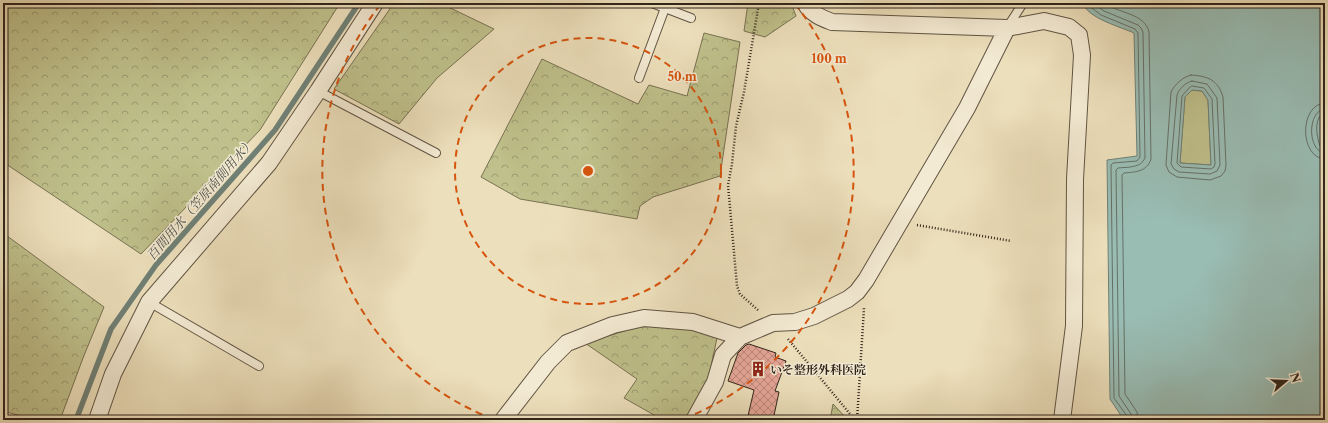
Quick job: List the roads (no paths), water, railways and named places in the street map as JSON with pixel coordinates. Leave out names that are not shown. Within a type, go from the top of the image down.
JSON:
[{"type":"street","points":[[97,420],[113,374],[149,302],[269,163],[375,3]]},
{"type":"street","points":[[805,3],[807,7],[817,16],[832,22],[1007,28],[1044,21],[1069,26],[1079,35],[1082,55],[1075,179],[1074,326],[1062,420]]},
{"type":"street","points":[[694,420],[715,382],[723,355],[740,336],[772,323],[795,322],[814,316],[848,299],[857,292],[866,280],[967,108],[1007,28]]},
{"type":"street","points":[[503,420],[548,362],[567,343],[613,325],[644,318],[686,321],[740,336]]},
{"type":"lane","points":[[652,3],[691,18]]},
{"type":"lane","points":[[1007,28],[1023,3]]},
{"type":"lane","points":[[639,78],[665,8]]},
{"type":"lane","points":[[318,91],[436,153]]},
{"type":"lane","points":[[149,302],[259,366]]},
{"type":"water","points":[[1083,3],[1325,3],[1325,116],[1321,129],[1325,151],[1325,420],[1124,420],[1110,399],[1107,160],[1137,156],[1134,33],[1097,18],[1086,8]],"holes":[[[1192,90],[1202,91],[1208,100],[1211,165],[1180,163],[1185,97]]]},
{"type":"waterway","name":"百間用水（笠原南側用水）","points":[[76,420],[111,329],[156,265],[275,130],[359,3]]},
{"type":"place","name":"いそ整形外科医院","points":[[758,369]]}]
